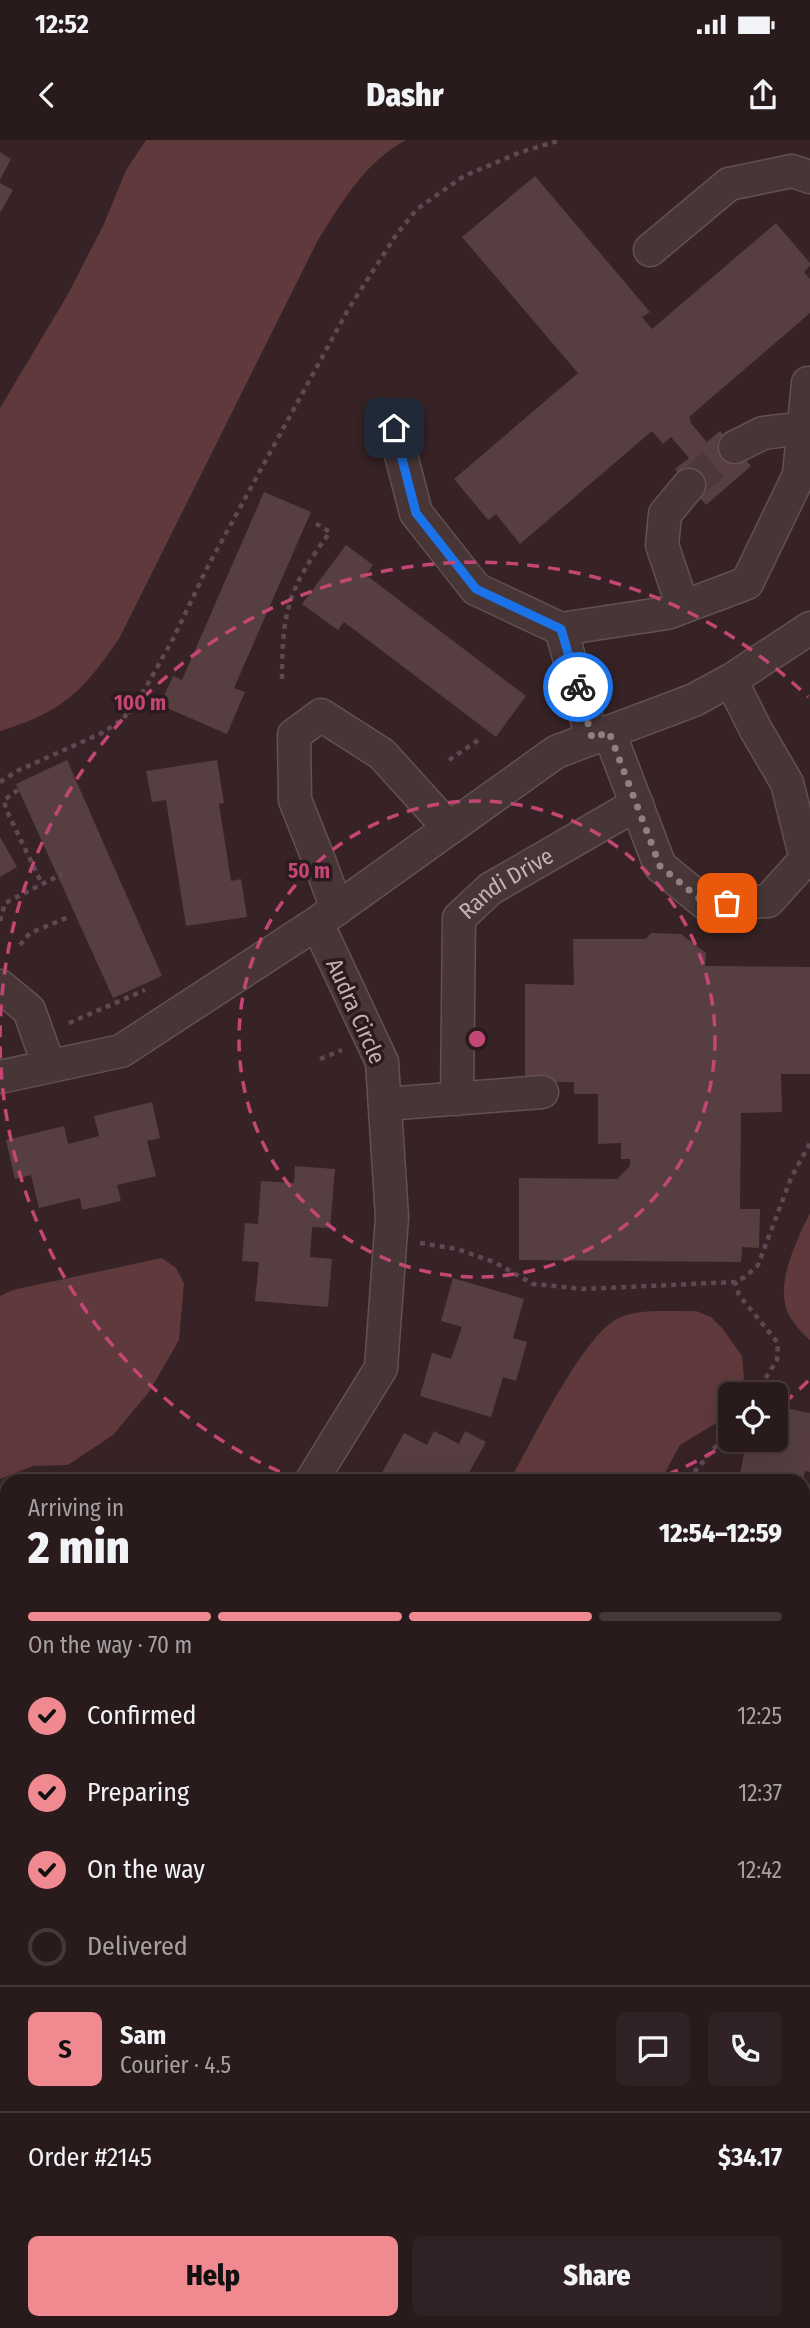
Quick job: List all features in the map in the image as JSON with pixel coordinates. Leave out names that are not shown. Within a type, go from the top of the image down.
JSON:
[{"type":"street","points":[[650,250],[729,184],[792,171],[810,177]]},
{"type":"street","points":[[394,428],[416,513],[476,589],[561,629],[667,613],[747,583],[799,475],[810,383]]},
{"type":"street","points":[[734,447],[763,433],[803,428]]},
{"type":"street","points":[[683,607],[662,545],[665,514],[689,485]]},
{"type":"street","points":[[0,1077],[121,1051],[327,916],[556,752],[694,700],[731,680],[810,628]]},
{"type":"street","points":[[561,629],[601,735],[637,804],[660,866],[706,904],[768,901],[806,859],[787,783],[731,680]]},
{"type":"street","name":"Audra Circle","points":[[316,1474],[381,1367],[392,1217],[382,1062],[327,916],[320,863],[295,800],[294,735],[321,715],[382,754],[450,828]]},
{"type":"street","name":"Randi Drive","points":[[457,1099],[459,918],[491,889],[637,804]]},
{"type":"street","points":[[0,986],[29,1010],[49,1066]]},
{"type":"street","points":[[385,1104],[542,1092]]},
{"type":"path","points":[[0,782],[17,771],[102,733],[123,719],[146,687],[173,639],[207,568],[349,308],[417,209],[464,176],[521,152],[561,140]]},
{"type":"path","points":[[282,679],[285,613],[303,569],[330,532],[315,523]]},
{"type":"path","points":[[449,760],[480,739]]},
{"type":"path","points":[[18,790],[4,800],[6,809],[42,884]]},
{"type":"path","points":[[0,921],[5,903],[62,873]]},
{"type":"path","points":[[20,945],[30,933],[71,916]]},
{"type":"path","points":[[69,1023],[145,990]]},
{"type":"path","points":[[320,1059],[351,1047]]},
{"type":"path","points":[[412,1242],[457,1249],[494,1262],[533,1284],[583,1289],[735,1282],[758,1265],[791,1178],[810,1143]]},
{"type":"path","points":[[735,1282],[739,1295],[778,1343],[777,1360],[763,1382]]},
{"type":"path","points":[[693,1474],[718,1444]]},
{"type":"shaded area","points":[[146,140],[406,140],[367,171],[318,240],[119,639],[94,673],[69,698],[40,716],[0,731],[0,408],[67,296],[104,224],[126,170]]},
{"type":"shaded area","points":[[810,1213],[810,1340],[789,1314],[784,1293],[787,1269]]},
{"type":"shaded area","points":[[162,1258],[176,1268],[184,1283],[179,1340],[149,1392],[113,1435],[68,1465],[33,1466],[13,1474],[0,1474],[0,1296],[13,1290]]},
{"type":"shaded area","points":[[696,1311],[711,1317],[723,1329],[742,1356],[744,1378],[742,1382],[718,1382],[718,1422],[680,1445],[664,1474],[513,1474],[560,1390],[591,1343],[607,1326],[621,1317],[639,1312]]},
{"type":"building","points":[[0,152],[11,159],[0,180]]},
{"type":"building","points":[[535,176],[650,312],[642,317],[652,329],[776,223],[810,263],[804,272],[810,279],[810,313],[689,417],[690,422],[707,442],[720,431],[751,466],[706,505],[675,469],[689,458],[671,437],[663,444],[652,431],[520,544],[496,514],[488,520],[454,479],[578,373],[462,237]]},
{"type":"building","points":[[0,183],[13,190],[0,213]]},
{"type":"building","points":[[264,492],[311,512],[234,688],[245,692],[227,734],[160,705],[173,676],[182,680]]},
{"type":"building","points":[[346,545],[373,565],[366,575],[526,696],[496,737],[344,622],[338,630],[302,604]]},
{"type":"building","points":[[67,760],[162,976],[113,998],[16,784]]},
{"type":"building","points":[[217,760],[224,803],[219,804],[231,881],[241,879],[247,917],[186,926],[166,800],[152,802],[146,771]]},
{"type":"building","points":[[0,837],[17,867],[0,877]]},
{"type":"building","points":[[651,933],[681,934],[706,953],[705,966],[810,967],[810,1074],[781,1074],[782,1112],[741,1113],[740,1209],[760,1209],[759,1248],[742,1247],[741,1262],[519,1260],[519,1178],[617,1179],[630,1166],[630,1159],[621,1159],[621,1143],[598,1144],[598,1094],[574,1094],[574,1082],[525,1082],[525,984],[574,985],[573,939],[646,939]]},
{"type":"building","points":[[152,1102],[160,1138],[147,1141],[156,1176],[117,1185],[121,1201],[82,1210],[80,1198],[39,1208],[31,1175],[15,1179],[6,1140],[64,1126],[68,1144],[99,1136],[94,1116]]},
{"type":"building","points":[[295,1166],[335,1169],[330,1228],[312,1227],[310,1257],[332,1259],[328,1307],[255,1301],[259,1262],[242,1261],[245,1223],[258,1224],[261,1181],[294,1183]]},
{"type":"building","points":[[453,1278],[524,1299],[513,1338],[527,1342],[516,1381],[503,1377],[491,1417],[420,1396],[432,1353],[451,1359],[462,1327],[441,1321]]},
{"type":"building","points":[[788,1409],[810,1413],[810,1472],[740,1474],[744,1452],[788,1452]]},
{"type":"building","points":[[434,1431],[459,1444],[465,1431],[486,1442],[468,1474],[381,1474],[404,1433],[427,1445]]},
{"type":"tunnel","points":[[689,485],[735,447]]},
{"type":"way so far","points":[[578,687],[592,738],[609,732],[660,866],[706,904],[727,903]]},
{"type":"route","points":[[394,428],[416,513],[476,589],[561,629],[578,687]]}]
